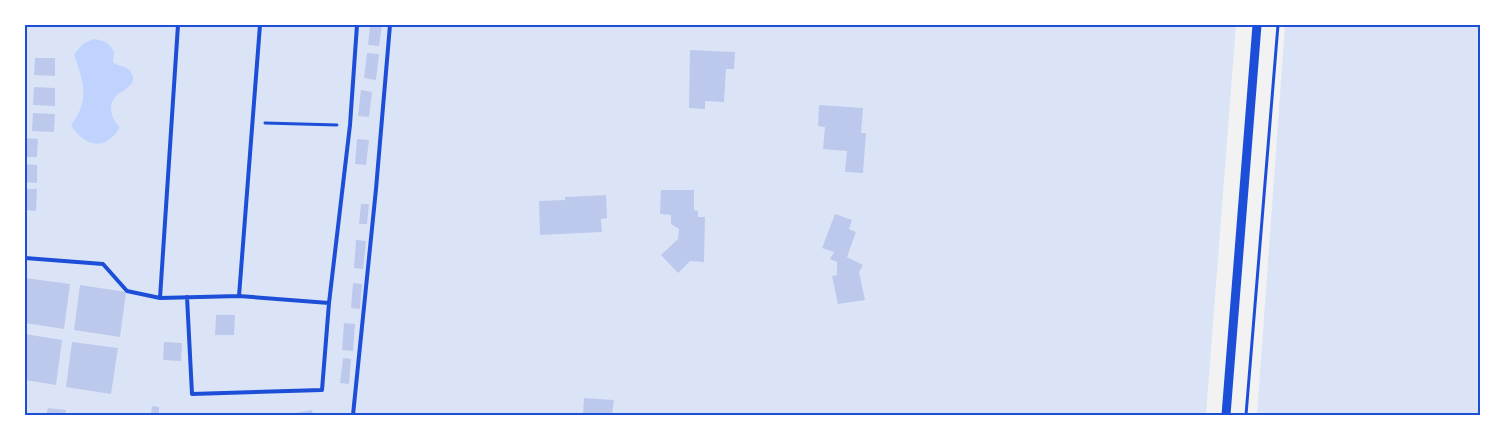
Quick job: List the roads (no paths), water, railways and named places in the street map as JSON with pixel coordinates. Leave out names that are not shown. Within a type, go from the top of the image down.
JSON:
[{"type":"street","points":[[1226,415],[1257,25]]},
{"type":"lane","points":[[160,298],[178,25]]},
{"type":"lane","points":[[239,296],[254,123],[260,25]]},
{"type":"lane","points":[[187,297],[192,394],[322,390],[329,303],[350,125],[357,25]]},
{"type":"lane","points":[[353,415],[376,189],[390,25]]},
{"type":"lane","points":[[25,258],[102,264],[127,291],[160,298],[239,296],[329,303]]},
{"type":"water","points":[[93,39],[109,44],[114,53],[113,62],[128,69],[133,75],[130,85],[117,95],[111,107],[112,116],[120,127],[108,140],[95,144],[83,138],[71,125],[81,107],[83,98],[82,82],[74,54],[83,44]]}]
